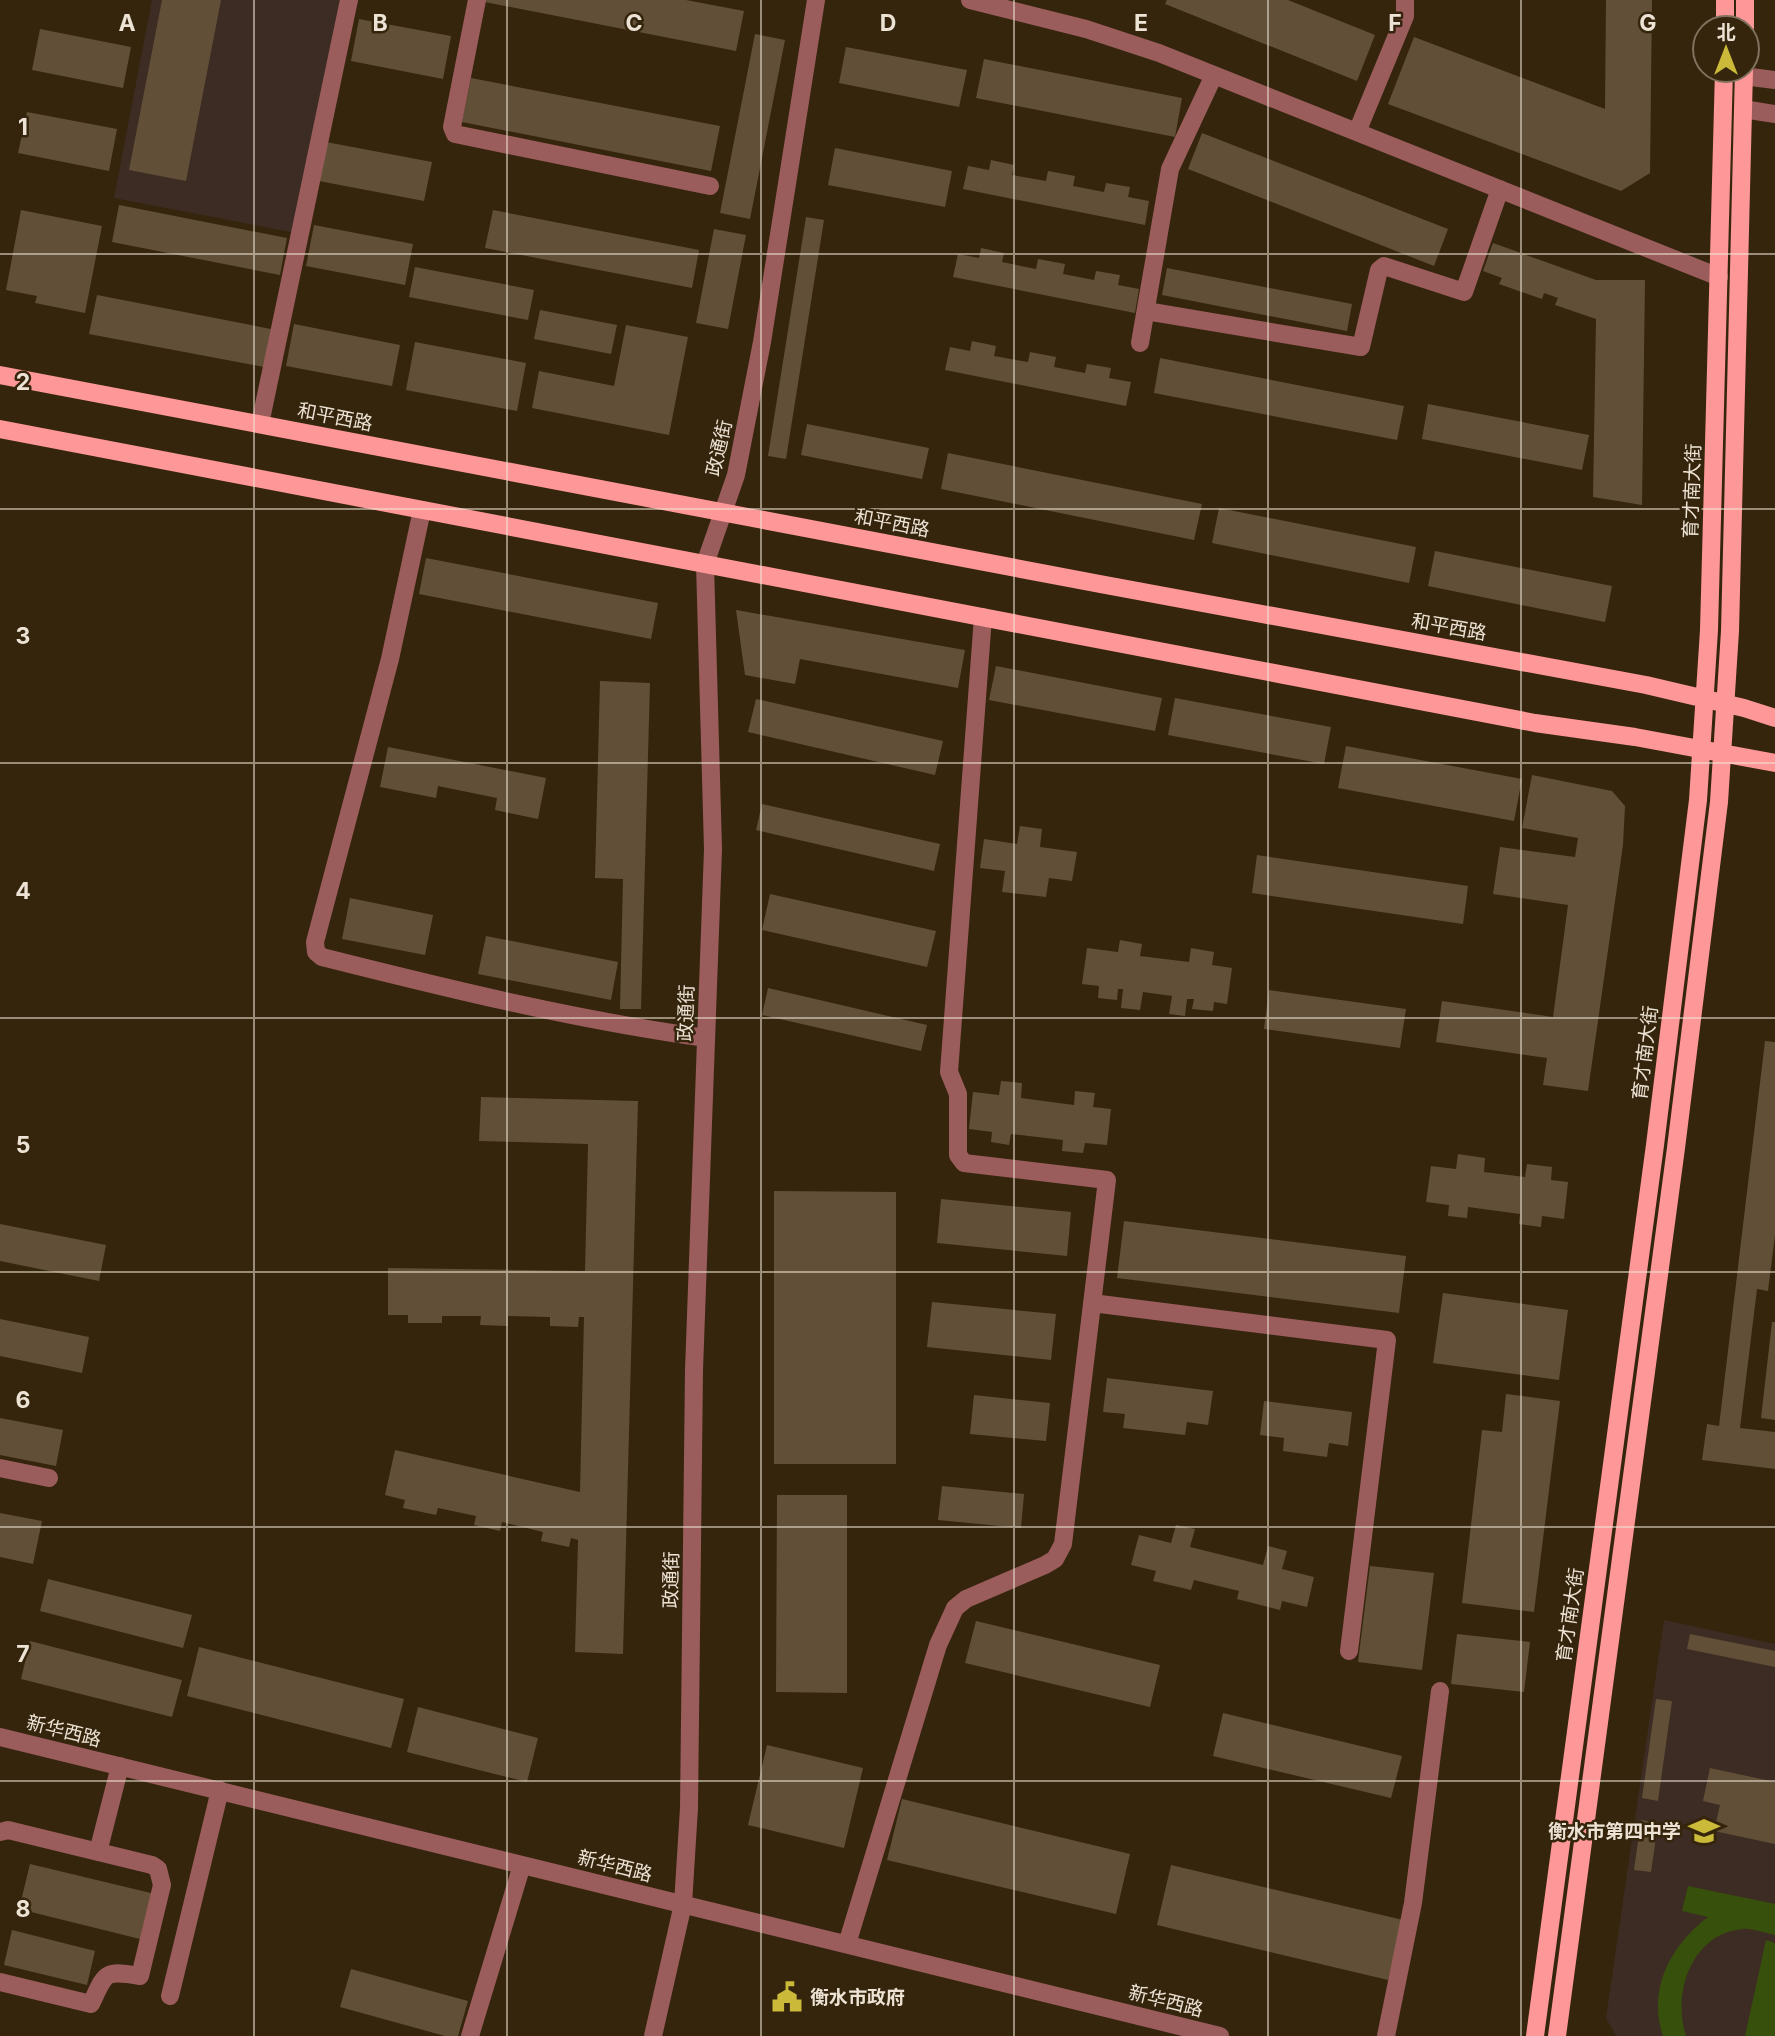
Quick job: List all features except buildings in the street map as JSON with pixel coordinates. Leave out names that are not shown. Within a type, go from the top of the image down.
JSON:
[{"type":"main road","name":"育才南大街","points":[[1535,2036],[1655,1145],[1698,800],[1706,699],[1724,84]]},
{"type":"main road","points":[[1557,2036],[1674,1161],[1719,802],[1727,704],[1743,84]]},
{"type":"main road","name":"和平西路","points":[[0,374],[1646,685],[1775,718]]},
{"type":"main road","points":[[0,429],[1535,723],[1775,763]]},
{"type":"street","points":[[260,424],[349,0]]},
{"type":"street","points":[[477,0],[452,127],[455,134],[710,186]]},
{"type":"street","name":"政通街","points":[[653,2036],[683,1904],[690,1808],[694,1370],[713,849],[705,564],[736,475],[762,342],[816,0]]},
{"type":"street","points":[[970,0],[1086,29],[1159,53],[1718,277]]},
{"type":"street","points":[[1357,132],[1405,16],[1405,0]]},
{"type":"street","points":[[1140,343],[1170,169],[1214,75]]},
{"type":"street","points":[[1743,109],[1775,114]]},
{"type":"street","points":[[1146,311],[1361,347],[1379,270],[1384,266],[1464,292],[1500,189]]},
{"type":"street","points":[[422,510],[390,659],[315,942],[316,952],[322,957],[484,998],[635,1028],[706,1038]]},
{"type":"street","points":[[847,1944],[938,1645],[955,1608],[966,1599],[1045,1565],[1055,1559],[1063,1544],[1107,1180],[964,1163],[958,1155],[958,1094],[949,1072],[983,617]]},
{"type":"street","points":[[1092,1303],[1387,1340],[1349,1651]]},
{"type":"street","points":[[0,1468],[50,1478]]},
{"type":"street","points":[[1386,2036],[1413,1903],[1440,1691]]},
{"type":"street","name":"新华西路","points":[[0,1737],[847,1944],[1188,2032],[1220,2036]]},
{"type":"street","points":[[99,1852],[120,1766]]},
{"type":"street","points":[[170,1996],[220,1790]]},
{"type":"street","points":[[0,1832],[8,1830],[152,1864],[158,1869],[162,1885],[140,1976],[114,1972],[110,1974],[100,1985],[90,2004],[0,1982]]},
{"type":"street","points":[[471,2036],[522,1864]]},
{"type":"shaded area","points":[[152,0],[341,0],[296,233],[114,198]]},
{"type":"shaded area","name":"衡水市第四中学","points":[[1664,1620],[1775,1644],[1775,2036],[1616,2036],[1606,2018]]},
{"type":"green space","points":[[1688,1886],[1775,1904],[1775,1935],[1742,1929],[1724,1933],[1710,1942],[1698,1954],[1684,1985],[1682,2020],[1686,2036],[1663,2036],[1658,2002],[1666,1969],[1683,1941],[1708,1917],[1682,1911]]},
{"type":"green space","points":[[1766,1940],[1775,1943],[1775,2036],[1745,2036]]},
{"type":"place","name":"衡水市第四中学","points":[[1704,1831]]},
{"type":"place","name":"衡水市政府","points":[[787,1997]]}]
